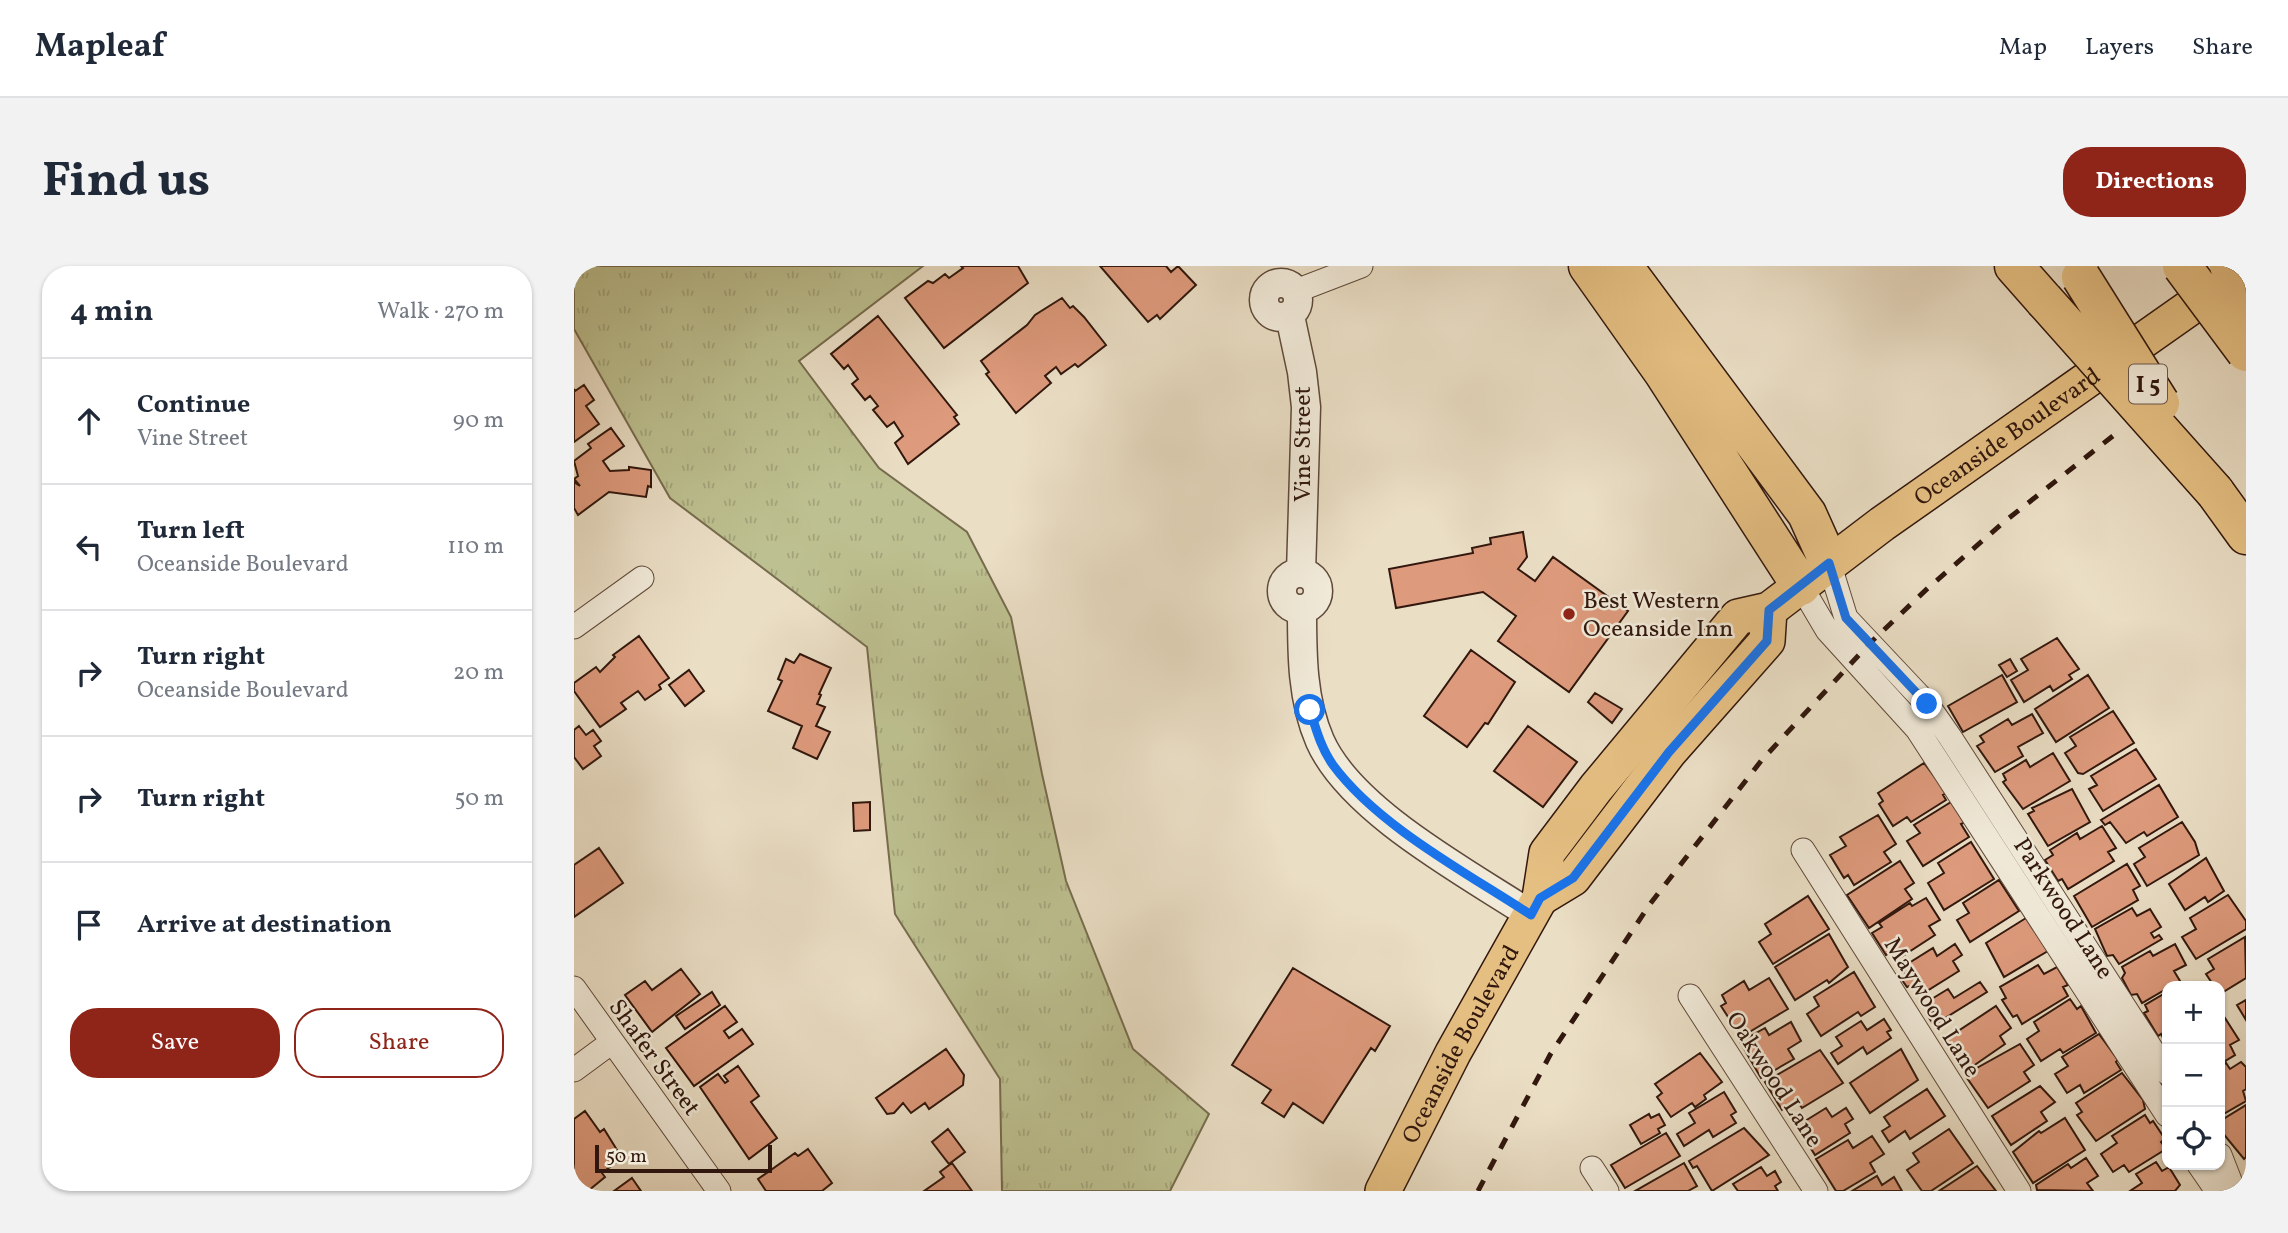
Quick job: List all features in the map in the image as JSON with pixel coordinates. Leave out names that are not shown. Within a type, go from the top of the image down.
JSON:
[{"type":"highway","points":[[1588,266],[1663,372],[1815,575]]},
{"type":"highway","points":[[1623,266],[1807,514],[1815,575]]},
{"type":"highway","points":[[2014,266],[2215,492]]},
{"type":"highway","points":[[2182,266],[2246,352]]},
{"type":"highway","points":[[2229,266],[2246,303]]},
{"type":"highway","name":"I 5","points":[[2077,271],[2215,492],[2246,535]]},
{"type":"main road","name":"Oceanside Boulevard","points":[[1383,1191],[1453,1053],[1535,906],[1573,878],[1651,774],[1767,641],[1769,610],[2246,267]]},
{"type":"street","points":[[1280,289],[1361,266]]},
{"type":"street","name":"Vine Street","points":[[1280,289],[1302,372],[1306,407],[1301,573],[1310,576],[1319,591],[1311,607],[1302,610],[1302,659],[1310,710],[1320,741],[1333,764],[1377,812],[1535,906]]},
{"type":"street","name":"Parkwood Lane","points":[[1815,575],[1846,618],[1927,704],[2162,1065]]},
{"type":"street","name":"Parkwood Lane","points":[[1815,575],[1827,629],[1917,730],[2162,1107]]},
{"type":"street","points":[[574,627],[642,578]]},
{"type":"street","name":"Maywood Lane","points":[[1804,850],[2019,1191]]},
{"type":"street","name":"Shafer Street","points":[[574,988],[719,1191]]},
{"type":"street","name":"Oakwood Lane","points":[[1690,996],[1816,1191]]},
{"type":"street","points":[[574,1070],[612,1042]]},
{"type":"street","points":[[1592,1168],[1607,1191]]},
{"type":"street","points":[[2225,1168],[2234,1191]]},
{"type":"street","points":[[2202,1170],[2217,1191]]},
{"type":"green space","points":[[574,266],[923,266],[799,361],[879,468],[967,532],[1011,617],[1066,881],[1133,1049],[1209,1114],[1170,1191],[1002,1191],[1000,1079],[895,914],[867,647],[670,498],[574,329]]},
{"type":"building","points":[[961,266],[1018,266],[1028,283],[944,348],[905,298],[928,281],[933,283],[945,274],[949,278],[963,268]]},
{"type":"building","points":[[1100,266],[1166,266],[1171,272],[1178,266],[1196,285],[1160,319],[1157,315],[1148,322]]},
{"type":"building","points":[[1062,298],[1070,308],[1073,306],[1084,317],[1106,345],[1078,367],[1075,364],[1061,374],[1056,367],[1045,376],[1051,383],[1016,413],[986,374],[989,372],[981,361],[1027,325],[1035,315]]},
{"type":"building","points":[[878,316],[957,415],[954,417],[959,424],[908,464],[895,443],[903,436],[894,422],[887,427],[873,410],[878,406],[870,396],[865,400],[852,384],[858,379],[848,365],[844,369],[831,354]]},
{"type":"building","points":[[584,385],[594,400],[586,406],[599,424],[574,442],[574,389],[575,391]]},
{"type":"building","points":[[611,428],[624,446],[603,461],[610,471],[629,470],[629,467],[651,470],[651,487],[648,486],[646,497],[609,492],[578,515],[574,508],[574,482],[580,486],[574,479],[578,476],[574,461],[591,448],[588,444]]},
{"type":"building","name":"Best Western Oceanside Inn","points":[[1523,532],[1527,557],[1518,569],[1535,581],[1553,557],[1628,611],[1569,692],[1498,641],[1516,616],[1483,592],[1396,608],[1389,569],[1473,553],[1472,548],[1491,544],[1490,538]]},
{"type":"building","points":[[639,636],[669,678],[659,685],[661,689],[645,700],[638,691],[621,703],[626,709],[600,727],[574,691],[574,683],[596,667],[600,672],[615,657],[613,655]]},
{"type":"building","points":[[2057,638],[2079,669],[2069,675],[2072,679],[2053,691],[2050,686],[2024,702],[2011,680],[2028,670],[2021,659]]},
{"type":"building","points":[[1471,650],[1515,682],[1488,724],[1485,723],[1467,747],[1424,716]]},
{"type":"building","points":[[800,654],[831,668],[819,694],[821,695],[817,704],[825,707],[816,726],[830,732],[817,759],[793,748],[802,726],[768,711],[782,681],[778,679],[786,659],[794,663]]},
{"type":"building","points":[[2010,659],[2017,671],[2007,677],[1999,665]]},
{"type":"building","points":[[689,670],[704,691],[685,706],[669,685]]},
{"type":"building","points":[[2002,675],[2017,702],[1963,732],[1948,706]]},
{"type":"building","points":[[2088,675],[2109,708],[2056,742],[2035,709]]},
{"type":"building","points":[[1595,693],[1622,709],[1612,723],[1588,702]]},
{"type":"building","points":[[2113,711],[2134,743],[2083,774],[2078,773],[2065,753],[2076,746],[2070,737]]},
{"type":"building","points":[[2032,714],[2043,733],[2018,747],[2023,756],[1995,772],[1977,746],[1984,742],[1980,736],[2008,719],[2012,725]]},
{"type":"building","points":[[579,726],[586,735],[593,730],[601,741],[594,746],[601,756],[583,769],[574,757],[574,730]]},
{"type":"building","points":[[1528,726],[1577,762],[1543,807],[1494,771]]},
{"type":"building","points":[[2136,749],[2156,779],[2103,811],[2089,789],[2097,785],[2091,776]]},
{"type":"building","points":[[2053,753],[2070,781],[2023,809],[2003,782],[2006,780],[2003,774],[2026,760],[2030,767]]},
{"type":"building","points":[[1924,763],[1947,793],[1943,795],[1946,800],[1911,822],[1907,817],[1893,826],[1879,804],[1883,801],[1878,793]]},
{"type":"building","points":[[2159,785],[2178,817],[2147,836],[2144,832],[2126,843],[2110,822],[2105,825],[2101,820]]},
{"type":"building","points":[[2072,789],[2090,822],[2048,846],[2028,814],[2034,811],[2032,808]]},
{"type":"building","points":[[870,802],[870,830],[854,831],[853,803]]},
{"type":"building","points":[[1951,802],[1966,822],[1961,824],[1969,837],[1923,866],[1907,841],[1920,833],[1914,825]]},
{"type":"building","points":[[1878,815],[1896,844],[1884,852],[1891,862],[1854,885],[1848,875],[1844,878],[1830,855],[1846,846],[1840,837]]},
{"type":"building","points":[[2182,822],[2195,842],[2199,855],[2147,886],[2134,864],[2145,857],[2139,848]]},
{"type":"building","points":[[2102,826],[2116,848],[2108,852],[2114,861],[2068,889],[2062,879],[2058,881],[2045,860],[2053,855],[2050,850],[2077,833],[2080,839]]},
{"type":"building","points":[[1971,842],[1994,879],[1944,910],[1928,883],[1944,873],[1938,863]]},
{"type":"building","points":[[599,848],[623,883],[574,917],[574,865]]},
{"type":"building","points":[[2206,858],[2224,891],[2208,902],[2205,897],[2185,910],[2169,884]]},
{"type":"building","points":[[1900,861],[1914,883],[1905,889],[1912,899],[1869,928],[1847,895]]},
{"type":"building","points":[[2127,864],[2140,886],[2133,890],[2138,900],[2092,927],[2074,896]]},
{"type":"building","points":[[1999,880],[2019,911],[1970,942],[1957,920],[1969,913],[1963,903]]},
{"type":"building","points":[[2228,895],[2246,921],[2246,929],[2196,959],[2182,937],[2196,929],[2190,918]]},
{"type":"building","points":[[1808,896],[1829,929],[1773,964],[1759,942],[1771,934],[1765,924]]},
{"type":"building","points":[[1926,898],[1940,920],[1929,926],[1935,935],[1898,959],[1893,950],[1886,955],[1872,933],[1882,927],[1879,923],[1910,903],[1912,906]]},
{"type":"building","points":[[2132,908],[2137,916],[2150,909],[2161,927],[2151,933],[2154,938],[2159,935],[2162,939],[2119,964],[2113,955],[2107,956],[2095,929]]},
{"type":"building","points":[[2026,918],[2048,951],[2004,977],[1986,943]]},
{"type":"building","points":[[1829,934],[1848,967],[1829,983],[1827,980],[1795,1000],[1775,967]]},
{"type":"building","points":[[2245,937],[2246,978],[2225,991],[2225,981],[2211,981],[2206,974],[2214,969],[2208,959]]},
{"type":"building","points":[[1955,944],[1962,955],[1953,961],[1959,971],[1922,994],[1916,984],[1907,987],[1902,980],[1906,975],[1901,968],[1933,948],[1937,956]]},
{"type":"building","points":[[2175,944],[2186,965],[2174,971],[2180,981],[2162,981],[2162,991],[2142,1003],[2137,994],[2131,995],[2122,978],[2125,973],[2122,967],[2150,951],[2153,956]]},
{"type":"building","points":[[2038,965],[2044,974],[2057,967],[2068,985],[2063,987],[2068,996],[2022,1024],[2017,1015],[2013,1017],[2002,1000],[2006,998],[2000,987]]},
{"type":"building","points":[[1293,968],[1390,1026],[1375,1051],[1371,1048],[1323,1123],[1293,1103],[1284,1117],[1262,1103],[1271,1090],[1232,1065]]},
{"type":"building","points":[[681,969],[700,994],[652,1032],[625,995],[645,981],[652,990]]},
{"type":"building","points":[[1854,972],[1875,1007],[1861,1016],[1858,1012],[1821,1036],[1807,1014],[1819,1006],[1814,997]]},
{"type":"building","points":[[1769,978],[1788,1009],[1741,1037],[1721,1006],[1726,1003],[1722,995],[1744,981],[1749,990]]},
{"type":"building","points":[[1980,982],[1987,992],[1934,1025],[1927,1015],[1936,1010],[1930,1000],[1948,989],[1954,998]]},
{"type":"building","points":[[712,992],[720,1005],[685,1029],[676,1016]]},
{"type":"building","points":[[2162,995],[2162,1036],[2158,1036],[2144,1013],[2148,1011],[2145,1005]]},
{"type":"building","points":[[2070,999],[2077,1009],[2081,1006],[2096,1033],[2063,1053],[2060,1049],[2041,1061],[2027,1039],[2039,1031],[2034,1022]]},
{"type":"building","points":[[2246,1000],[2246,1020],[2237,1005]]},
{"type":"building","points":[[725,1006],[737,1022],[724,1031],[729,1038],[742,1029],[753,1044],[694,1086],[666,1048]]},
{"type":"building","points":[[1996,1006],[2011,1028],[2000,1036],[2005,1044],[1966,1071],[1943,1041]]},
{"type":"building","points":[[2225,1018],[2239,1040],[2230,1045],[2235,1055],[2225,1061]]},
{"type":"building","points":[[1884,1019],[1891,1030],[1887,1032],[1891,1038],[1867,1054],[1863,1047],[1838,1064],[1831,1053],[1842,1046],[1836,1037],[1861,1021],[1867,1030]]},
{"type":"building","points":[[1791,1022],[1801,1041],[1788,1049],[1794,1059],[1761,1078],[1740,1042],[1765,1028],[1769,1035]]},
{"type":"building","points":[[2099,1034],[2118,1060],[2116,1062],[2121,1070],[2084,1093],[2080,1085],[2067,1093],[2055,1074],[2068,1066],[2062,1057]]},
{"type":"building","points":[[2020,1044],[2034,1065],[2024,1072],[2030,1081],[1988,1108],[1967,1078],[1977,1072],[1975,1069]]},
{"type":"building","points":[[946,1049],[964,1075],[963,1085],[929,1109],[925,1103],[911,1113],[903,1103],[894,1113],[887,1114],[876,1098]]},
{"type":"building","points":[[1901,1049],[1918,1080],[1870,1113],[1850,1083]]},
{"type":"building","points":[[1820,1050],[1843,1083],[1802,1108],[1797,1101],[1782,1110],[1765,1082]]},
{"type":"building","points":[[1700,1053],[1722,1082],[1704,1095],[1706,1099],[1695,1107],[1692,1103],[1671,1117],[1657,1097],[1662,1093],[1655,1084]]},
{"type":"building","points":[[2241,1062],[2246,1067],[2246,1089],[2243,1091],[2246,1101],[2225,1113],[2225,1064],[2230,1069]]},
{"type":"building","points":[[738,1066],[759,1096],[751,1102],[777,1138],[749,1159],[700,1087],[718,1074],[725,1083],[728,1081],[724,1076]]},
{"type":"building","points":[[2122,1073],[2143,1100],[2145,1109],[2096,1141],[2077,1115],[2082,1112],[2076,1103]]},
{"type":"building","points":[[2040,1086],[2055,1102],[2041,1112],[2047,1121],[2011,1145],[1992,1116]]},
{"type":"building","points":[[1927,1089],[1945,1116],[1910,1139],[1905,1131],[1889,1142],[1882,1131],[1890,1126],[1884,1117]]},
{"type":"building","points":[[1724,1092],[1736,1112],[1731,1115],[1736,1123],[1713,1137],[1709,1130],[1684,1146],[1677,1134],[1695,1123],[1689,1113]]},
{"type":"building","points":[[2246,1105],[2244,1159],[2225,1136],[2225,1118]]},
{"type":"building","points":[[1826,1108],[1832,1117],[1846,1108],[1853,1119],[1845,1124],[1850,1133],[1815,1155],[1797,1126]]},
{"type":"building","points":[[585,1111],[600,1132],[604,1129],[622,1158],[602,1173],[605,1177],[588,1191],[574,1191],[574,1119]]},
{"type":"building","points":[[1649,1114],[1651,1118],[1659,1114],[1665,1125],[1658,1129],[1660,1133],[1641,1144],[1630,1125]]},
{"type":"building","points":[[2145,1115],[2162,1134],[2162,1151],[2129,1172],[2124,1165],[2113,1172],[2101,1154],[2117,1143],[2112,1136]]},
{"type":"building","points":[[2065,1118],[2085,1150],[2033,1183],[2013,1152],[2039,1131],[2041,1133]]},
{"type":"building","points":[[1744,1128],[1769,1155],[1712,1191],[1697,1166],[1693,1168],[1689,1161]]},
{"type":"building","points":[[948,1129],[965,1152],[949,1164],[932,1142]]},
{"type":"building","points":[[1949,1129],[1973,1163],[1931,1191],[1922,1191],[1907,1170],[1919,1162],[1913,1153]]},
{"type":"building","points":[[1666,1133],[1680,1156],[1625,1188],[1611,1165]]},
{"type":"building","points":[[1872,1136],[1884,1154],[1870,1163],[1875,1172],[1843,1191],[1836,1191],[1816,1159],[1848,1140],[1853,1148]]},
{"type":"building","points":[[808,1149],[832,1183],[822,1191],[766,1191],[758,1179],[795,1153],[798,1156]]},
{"type":"building","points":[[2086,1158],[2098,1176],[2087,1183],[2093,1191],[2037,1190],[2036,1185],[2068,1164],[2071,1168]]},
{"type":"building","points":[[2156,1162],[2162,1171],[2171,1170],[2180,1185],[2175,1191],[2130,1191],[2142,1183],[2136,1174]]},
{"type":"building","points":[[952,1163],[972,1191],[924,1191],[944,1177],[940,1172]]},
{"type":"building","points":[[1684,1163],[1697,1186],[1688,1191],[1635,1191]]},
{"type":"building","points":[[1977,1166],[1996,1191],[1939,1191]]},
{"type":"building","points":[[1761,1167],[1767,1176],[1775,1171],[1781,1182],[1775,1186],[1778,1191],[1738,1191],[1733,1184]]},
{"type":"building","points":[[1877,1176],[1882,1185],[1894,1177],[1902,1191],[1852,1191]]},
{"type":"building","points":[[632,1178],[641,1191],[614,1191]]},
{"type":"railway","points":[[1478,1191],[1550,1055],[1650,904],[1761,761],[1869,644],[1928,588],[2004,522],[2114,435]]},
{"type":"place","name":"Best Western Oceanside Inn","points":[[1569,614]]},
{"type":"route","points":[[1310,710],[1320,741],[1333,764],[1377,812],[1531,915],[1540,898],[1573,878],[1669,752],[1767,641],[1769,610],[1829,563],[1846,618],[1927,704]]}]
